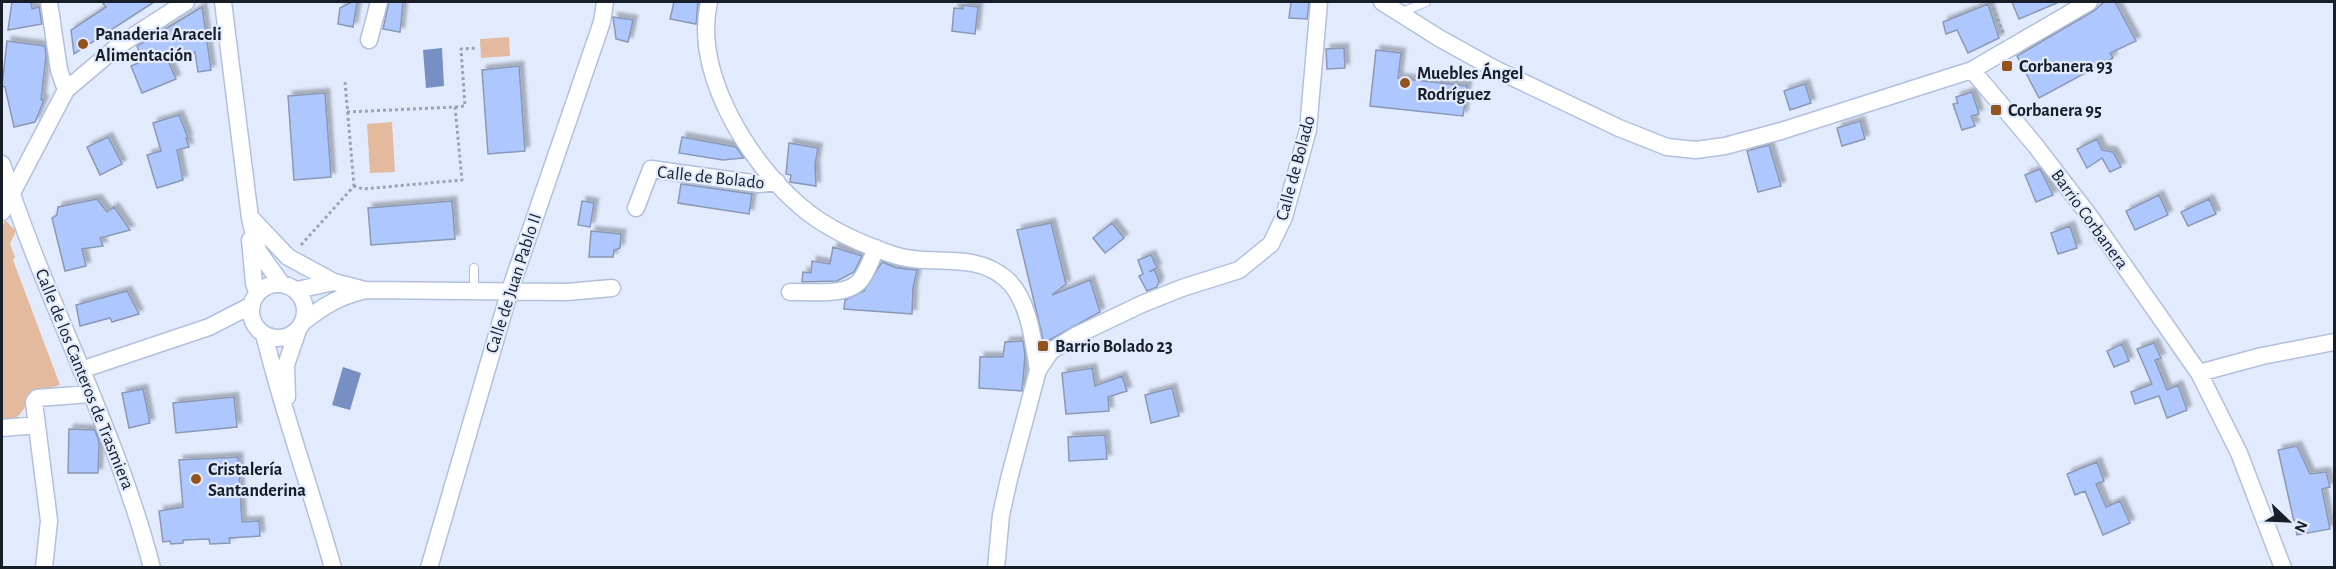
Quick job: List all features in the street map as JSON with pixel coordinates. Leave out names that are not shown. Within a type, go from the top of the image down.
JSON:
[{"type":"street","points":[[49,2],[59,70],[66,90]]},
{"type":"street","points":[[2,212],[66,90],[118,46],[186,2]]},
{"type":"street","points":[[223,2],[250,218],[258,251],[281,283],[297,290],[334,282]]},
{"type":"street","points":[[369,40],[379,2]]},
{"type":"street","name":"Calle de Juan Pablo II","points":[[429,567],[510,290],[602,22],[605,2]]},
{"type":"street","name":"Calle de Bolado","points":[[709,2],[707,55],[717,88],[758,162],[777,183],[815,217],[876,248],[910,259],[961,259],[980,263],[995,270],[1017,293],[1031,329],[1038,370]]},
{"type":"street","name":"Calle de Bolado","points":[[996,567],[1001,515],[1009,479],[1038,370],[1051,351],[1075,336],[1182,288],[1239,270],[1270,244],[1284,217],[1308,130],[1313,94],[1319,2]]},
{"type":"street","points":[[1382,2],[1496,69],[1640,137],[1682,149],[1696,150],[1725,146],[1972,70],[2089,2]]},
{"type":"street","name":"Barrio Corbanera","points":[[1972,70],[2035,145],[2088,214],[2199,373],[2239,453],[2283,567]]},
{"type":"street","name":"Calle de los Canteros de Trasmiera","points":[[2,164],[11,193],[126,480],[152,567]]},
{"type":"street","name":"Calle de Bolado","points":[[636,208],[651,169],[759,184],[777,183]]},
{"type":"street","points":[[250,218],[288,257],[334,282],[365,290],[567,292],[612,288]]},
{"type":"street","points":[[250,218],[250,250],[255,299],[253,320],[260,331],[288,416],[333,567]]},
{"type":"street","points":[[790,292],[831,291],[856,285],[862,280],[876,248]]},
{"type":"street","points":[[209,327],[255,299],[265,287],[281,283]]},
{"type":"street","points":[[288,416],[286,365],[305,305],[297,290]]},
{"type":"street","points":[[81,370],[209,327],[236,324],[281,338],[300,326],[322,306],[342,296],[365,290]]},
{"type":"street","points":[[2199,373],[2262,356],[2334,342]]},
{"type":"street","points":[[44,567],[49,521],[34,402],[37,398],[91,394]]},
{"type":"street","points":[[2,428],[37,425]]},
{"type":"lane","points":[[1401,13],[1426,2]]},
{"type":"lane","points":[[474,268],[474,290]]},
{"type":"path","points":[[1991,2],[2010,47]]},
{"type":"path","points":[[347,112],[465,106],[461,49],[477,48]]},
{"type":"path","points":[[288,257],[354,186],[345,82]]},
{"type":"path","points":[[354,186],[363,189],[462,180],[456,107]]},
{"type":"shaded area","points":[[509,37],[510,56],[481,58],[480,39]]},
{"type":"shaded area","points":[[392,122],[395,172],[370,173],[367,124]]},
{"type":"shaded area","points":[[5,220],[16,231],[10,244],[15,257],[13,260],[60,385],[34,392],[19,416],[9,420],[2,420],[2,228]]},
{"type":"water","points":[[442,48],[444,86],[426,88],[423,50]]},
{"type":"water","points":[[343,367],[361,373],[350,410],[332,405]]},
{"type":"building","points":[[12,2],[31,2],[32,9],[39,7],[42,24],[8,30]]},
{"type":"building","points":[[102,2],[154,2],[74,54],[71,30],[106,7]]},
{"type":"building","points":[[357,2],[353,27],[338,24],[340,8]]},
{"type":"building","points":[[389,2],[403,2],[400,32],[383,29]]},
{"type":"building","points":[[674,2],[698,2],[696,24],[670,19]]},
{"type":"building","points":[[1291,2],[1309,2],[1307,19],[1289,18]]},
{"type":"building","points":[[2012,2],[2059,2],[2019,19]]},
{"type":"building","points":[[2104,2],[2115,2],[2136,41],[2110,53],[2113,58],[2039,98],[2017,56],[2094,11]]},
{"type":"building","points":[[1988,4],[1999,38],[1968,53],[1957,30],[1946,34],[1943,22]]},
{"type":"building","points":[[963,5],[978,7],[975,34],[952,31],[954,8],[963,9]]},
{"type":"building","points":[[202,7],[211,70],[198,72],[195,52],[169,63],[176,79],[142,93],[131,66],[143,61],[137,46]]},
{"type":"building","points":[[613,17],[633,20],[628,42],[616,39]]},
{"type":"building","points":[[7,41],[45,46],[46,56],[41,100],[44,100],[35,122],[14,127],[5,87],[2,86]]},
{"type":"building","points":[[1344,48],[1345,68],[1327,69],[1326,49]]},
{"type":"building","name":"Muebles Ángel Rodríguez","points":[[1376,50],[1401,53],[1398,78],[1467,86],[1463,116],[1370,106]]},
{"type":"building","points":[[519,66],[525,151],[488,154],[482,70]]},
{"type":"building","points":[[1805,84],[1811,103],[1790,110],[1784,91]]},
{"type":"building","points":[[1972,92],[1979,114],[1971,116],[1975,126],[1962,130],[1953,104],[1958,103],[1956,97]]},
{"type":"building","points":[[325,93],[331,177],[294,180],[288,96]]},
{"type":"building","points":[[179,115],[189,147],[177,150],[183,180],[157,188],[147,155],[161,151],[153,123]]},
{"type":"building","points":[[1860,121],[1865,139],[1842,146],[1837,128]]},
{"type":"building","points":[[108,137],[122,164],[100,175],[87,147]]},
{"type":"building","points":[[682,137],[736,147],[744,158],[723,160],[679,153]]},
{"type":"building","points":[[2097,139],[2102,150],[2113,152],[2121,167],[2110,172],[2102,158],[2087,168],[2077,149]]},
{"type":"building","points":[[789,143],[818,148],[815,164],[816,186],[790,182],[791,175],[786,174]]},
{"type":"building","points":[[1769,145],[1781,186],[1758,192],[1747,151]]},
{"type":"building","points":[[2040,169],[2053,195],[2036,202],[2025,175]]},
{"type":"building","points":[[681,184],[752,194],[749,214],[678,203]]},
{"type":"building","points":[[2159,195],[2168,215],[2135,230],[2126,211]]},
{"type":"building","points":[[97,199],[107,212],[114,207],[130,230],[100,238],[103,246],[82,249],[86,266],[65,271],[52,218],[57,215],[58,207]]},
{"type":"building","points":[[2209,199],[2216,214],[2188,226],[2181,212]]},
{"type":"building","points":[[452,201],[455,239],[371,245],[368,208]]},
{"type":"building","points":[[582,201],[594,203],[590,227],[578,225]]},
{"type":"building","points":[[1051,223],[1066,284],[1052,295],[1090,280],[1100,312],[1044,343],[1017,230]]},
{"type":"building","points":[[1112,223],[1124,238],[1105,253],[1093,238]]},
{"type":"building","points":[[2070,226],[2077,248],[2058,254],[2051,233]]},
{"type":"building","points":[[591,231],[621,234],[620,248],[614,250],[613,257],[589,257]]},
{"type":"building","points":[[833,247],[862,256],[854,272],[837,281],[802,282],[803,272],[811,273],[812,261],[830,264]]},
{"type":"building","points":[[1151,255],[1157,268],[1154,269],[1159,281],[1157,287],[1147,291],[1139,276],[1143,274],[1138,260]]},
{"type":"building","points":[[882,262],[897,268],[917,270],[913,288],[912,314],[844,309],[845,300],[864,291]]},
{"type":"building","points":[[127,291],[139,314],[112,322],[110,318],[80,326],[76,305]]},
{"type":"building","points":[[1023,341],[1025,355],[1022,391],[979,388],[980,357],[1003,357],[1005,342]]},
{"type":"building","points":[[2154,343],[2161,358],[2155,360],[2167,390],[2178,385],[2187,410],[2167,418],[2159,396],[2135,404],[2131,392],[2152,384],[2137,349]]},
{"type":"building","points":[[2122,344],[2129,361],[2114,367],[2107,351]]},
{"type":"building","points":[[1092,368],[1095,386],[1122,376],[1127,391],[1108,397],[1109,411],[1066,414],[1062,373]]},
{"type":"building","points":[[1172,388],[1179,416],[1151,423],[1145,395]]},
{"type":"building","points":[[143,389],[150,423],[129,428],[122,393]]},
{"type":"building","points":[[234,397],[237,427],[176,433],[173,403]]},
{"type":"building","points":[[69,429],[95,430],[99,442],[98,473],[68,473]]},
{"type":"building","points":[[1105,435],[1107,459],[1069,461],[1068,437]]},
{"type":"building","points":[[2297,446],[2310,474],[2326,472],[2330,487],[2322,489],[2330,529],[2297,535],[2278,450]]},
{"type":"building","points":[[238,457],[242,522],[259,521],[260,536],[229,538],[230,543],[210,544],[209,539],[183,540],[183,543],[171,544],[170,541],[163,542],[159,511],[183,507],[179,460]]},
{"type":"building","points":[[2097,462],[2104,481],[2096,484],[2106,507],[2120,501],[2130,523],[2103,535],[2085,491],[2075,495],[2067,474]]},
{"type":"place","name":"Panaderia Araceli Alimentación","points":[[83,44]]},
{"type":"place","name":"Corbanera 93","points":[[2007,66]]},
{"type":"place","name":"Muebles Ángel Rodríguez","points":[[1405,83]]},
{"type":"place","name":"Corbanera 95","points":[[1996,110]]},
{"type":"place","name":"Barrio Bolado 23","points":[[1043,346]]},
{"type":"place","name":"Cristalería Santanderina","points":[[196,479]]}]
